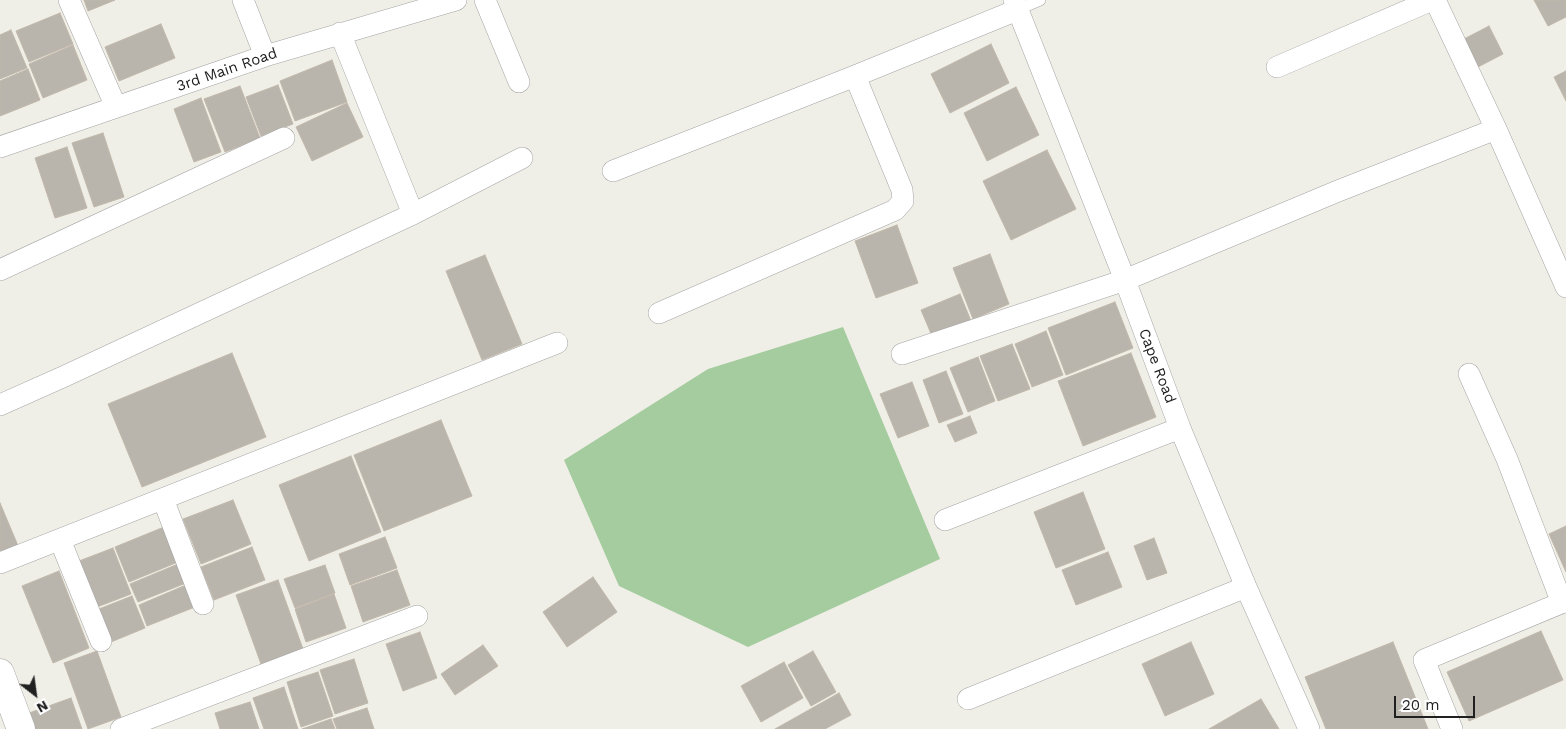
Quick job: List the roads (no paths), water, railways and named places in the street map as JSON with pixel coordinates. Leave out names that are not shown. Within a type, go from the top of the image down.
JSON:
[{"type":"street","points":[[69,0],[116,107]]},
{"type":"street","points":[[243,0],[265,56]]},
{"type":"street","name":"3rd Main Road","points":[[0,147],[265,56],[456,0]]},
{"type":"street","points":[[485,0],[519,82]]},
{"type":"street","points":[[1277,67],[1433,0],[1496,129],[1566,287]]},
{"type":"street","points":[[613,171],[855,76],[1015,5]]},
{"type":"street","name":"Cape Road","points":[[1015,5],[1125,280],[1180,428],[1308,729]]},
{"type":"street","points":[[340,33],[413,214]]},
{"type":"street","points":[[659,313],[895,210],[903,201],[902,190],[855,76]]},
{"type":"street","points":[[902,354],[1125,280],[1338,191],[1496,129]]},
{"type":"street","points":[[0,270],[284,138]]},
{"type":"street","points":[[0,404],[65,376],[413,214],[522,158]]},
{"type":"street","points":[[0,563],[558,343]]},
{"type":"street","points":[[1452,729],[1424,660],[1564,602],[1507,459],[1469,374]]},
{"type":"street","points":[[945,520],[1180,428]]},
{"type":"street","points":[[163,499],[203,604]]},
{"type":"street","points":[[60,540],[101,641]]},
{"type":"street","points":[[968,699],[1246,587]]},
{"type":"street","points":[[121,729],[417,616]]},
{"type":"street","points":[[0,673],[20,729]]},
{"type":"lane","points":[[1015,5],[1040,0]]}]
